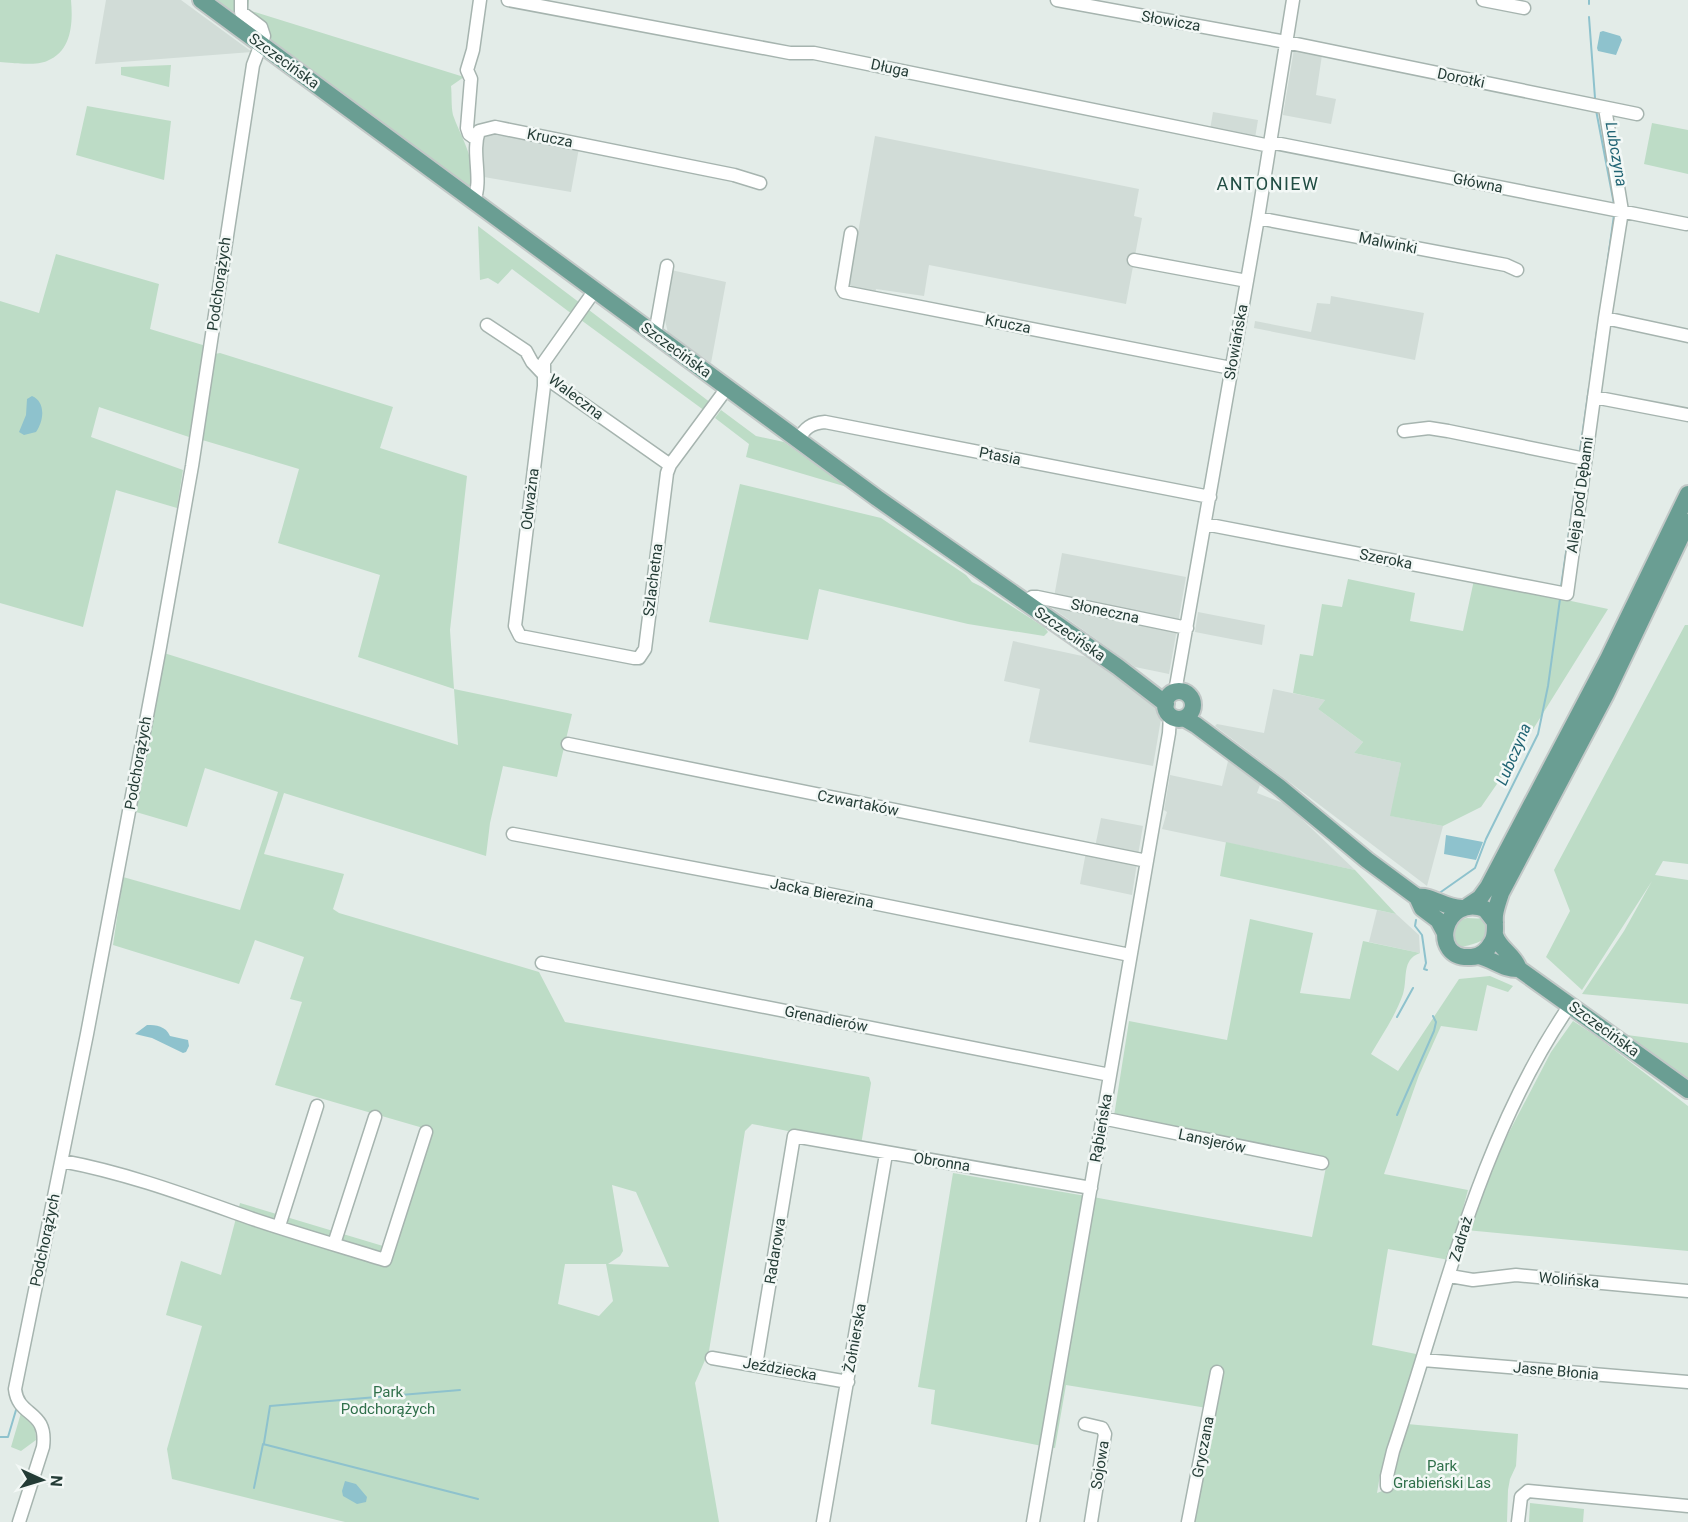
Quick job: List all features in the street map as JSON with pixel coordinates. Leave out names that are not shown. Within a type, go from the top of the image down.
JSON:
[{"type":"main road","name":"Szczecińska","points":[[201,0],[877,498],[1176,707],[1417,897],[1422,908],[1438,920],[1445,933]]},
{"type":"main road","points":[[1688,494],[1624,628],[1485,893],[1448,921],[1445,933],[1446,944],[1455,955],[1467,958],[1478,956],[1487,949],[1495,928],[1495,913],[1501,893],[1606,694],[1688,522]]},
{"type":"main road","name":"Szczecińska","points":[[1417,897],[1429,897],[1447,906],[1465,907]]},
{"type":"main road","points":[[1465,907],[1485,909],[1495,928]]},
{"type":"main road","name":"Szczecińska","points":[[1495,928],[1499,945],[1515,958],[1519,969],[1688,1090]]},
{"type":"main road","name":"Szczecińska","points":[[1478,956],[1494,960],[1508,969],[1519,969]]},
{"type":"street","points":[[241,0],[241,12],[263,30],[264,36],[261,44]]},
{"type":"street","points":[[474,201],[478,186],[476,139],[470,135],[467,128],[471,79],[467,70],[473,50],[480,0]]},
{"type":"street","name":"Długa","points":[[508,0],[790,53],[813,53],[1270,144]]},
{"type":"street","name":"Słowicza","points":[[1057,0],[1286,42]]},
{"type":"street","name":"Słowiańska","points":[[1176,707],[1187,628],[1293,0]]},
{"type":"street","points":[[1483,0],[1524,8]]},
{"type":"street","name":"Dorotki","points":[[1286,42],[1636,114]]},
{"type":"street","name":"Podchorążych","points":[[19,1522],[43,1447],[44,1432],[38,1419],[20,1404],[15,1389],[62,1161],[134,787],[192,466],[251,75],[261,44]]},
{"type":"street","name":"Aleja pod Dębami","points":[[1567,594],[1622,211],[1605,108]]},
{"type":"street","name":"Krucza","points":[[476,139],[479,131],[495,127],[734,175],[760,183]]},
{"type":"street","name":"Główna","points":[[1270,144],[1686,224]]},
{"type":"street","name":"Malwinki","points":[[1257,218],[1506,265],[1517,270]]},
{"type":"street","name":"Krucza","points":[[851,233],[842,288],[844,292],[1231,368]]},
{"type":"street","points":[[1134,260],[1247,281]]},
{"type":"street","points":[[655,334],[667,266]]},
{"type":"street","points":[[543,372],[547,357],[595,290]]},
{"type":"street","points":[[1605,318],[1688,336]]},
{"type":"street","name":"Waleczna","points":[[487,325],[526,351],[532,362],[549,380],[670,465]]},
{"type":"street","name":"Odważna","points":[[515,626],[544,386],[543,372]]},
{"type":"street","name":"Szlachetna","points":[[515,626],[520,636],[527,638],[639,658],[645,649],[666,479],[670,465],[727,388]]},
{"type":"street","points":[[1594,397],[1688,415]]},
{"type":"street","name":"Ptasia","points":[[798,440],[806,428],[815,422],[825,422],[1210,497]]},
{"type":"street","points":[[1404,431],[1429,428],[1585,459]]},
{"type":"street","name":"Szeroka","points":[[1205,524],[1567,594]]},
{"type":"street","name":"Słoneczna","points":[[1024,602],[1037,597],[1187,628]]},
{"type":"street","name":"Rąbieńska","points":[[1033,1522],[1130,955],[1176,707]]},
{"type":"street","name":"Czwartaków","points":[[568,744],[1147,861]]},
{"type":"street","name":"Jacka Bierezina","points":[[513,834],[789,886],[1130,955]]},
{"type":"street","name":"Grenadierów","points":[[542,963],[1110,1075]]},
{"type":"street","name":"Zadraż","points":[[1387,1486],[1393,1451],[1472,1204],[1498,1137],[1525,1078],[1570,1005]]},
{"type":"street","points":[[279,1226],[317,1106]]},
{"type":"street","points":[[334,1244],[375,1116]]},
{"type":"street","name":"Lansjerów","points":[[1102,1118],[1322,1163]]},
{"type":"street","points":[[62,1161],[103,1169],[175,1191],[385,1260],[426,1132]]},
{"type":"street","name":"Obronna","points":[[794,1137],[1090,1188]]},
{"type":"street","name":"Radarowa","points":[[756,1365],[794,1137]]},
{"type":"street","name":"Żołnierska","points":[[824,1522],[886,1154]]},
{"type":"street","name":"Wolińska","points":[[1450,1276],[1473,1280],[1516,1275],[1688,1291]]},
{"type":"street","name":"Jeździecka","points":[[712,1358],[848,1382]]},
{"type":"street","name":"Jasne Błonia","points":[[1423,1360],[1688,1382]]},
{"type":"street","name":"Gryczana","points":[[1188,1522],[1217,1372]]},
{"type":"street","name":"Sojowa","points":[[1085,1424],[1102,1428],[1106,1434],[1091,1522]]},
{"type":"street","points":[[1518,1522],[1521,1497],[1528,1491],[1688,1506]]},
{"type":"shaded area","points":[[106,0],[181,0],[252,52],[95,64]]},
{"type":"shaded area","points":[[1294,49],[1322,55],[1316,95],[1336,99],[1331,124],[1283,115]]},
{"type":"shaded area","points":[[1213,112],[1258,120],[1255,138],[1210,130]]},
{"type":"shaded area","points":[[498,132],[579,148],[571,192],[484,177],[483,138]]},
{"type":"shaded area","points":[[875,136],[1139,189],[1134,216],[1142,218],[1126,304],[929,265],[924,296],[876,289],[875,293],[853,289],[849,284]]},
{"type":"shaded area","points":[[671,270],[726,282],[711,363],[668,333],[664,316]]},
{"type":"shaded area","points":[[1331,296],[1424,313],[1415,360],[1254,328],[1255,321],[1311,332],[1317,303],[1330,304]]},
{"type":"shaded area","points":[[1062,553],[1186,577],[1178,623],[1054,597]]},
{"type":"shaded area","points":[[1052,603],[1177,629],[1169,674],[1135,667],[1051,607]]},
{"type":"shaded area","points":[[1198,612],[1265,625],[1262,645],[1195,632]]},
{"type":"shaded area","points":[[1013,641],[1087,657],[1160,710],[1162,713],[1153,766],[1029,742],[1040,689],[1004,681]]},
{"type":"shaded area","points":[[1273,689],[1325,700],[1318,709],[1363,742],[1354,753],[1401,763],[1391,816],[1443,826],[1427,886],[1215,726],[1217,724],[1264,733]]},
{"type":"shaded area","points":[[1228,761],[1260,785],[1257,793],[1286,804],[1355,870],[1162,829],[1167,812],[1164,810],[1170,775],[1222,786]]},
{"type":"shaded area","points":[[1101,818],[1143,826],[1138,855],[1095,847]]},
{"type":"shaded area","points":[[1086,852],[1137,863],[1132,895],[1080,884]]},
{"type":"shaded area","points":[[1377,910],[1396,914],[1419,935],[1420,953],[1369,942]]},
{"type":"green space","points":[[0,0],[71,0],[71,27],[62,50],[42,63],[0,62]]},
{"type":"green space","points":[[214,0],[249,0],[248,10],[464,77],[451,86],[453,115],[472,169],[469,188]]},
{"type":"green space","points":[[171,65],[169,87],[121,75],[121,67]]},
{"type":"green space","points":[[87,106],[171,121],[164,180],[76,155]]},
{"type":"green space","points":[[1652,123],[1688,130],[1688,174],[1644,164]]},
{"type":"green space","points":[[478,226],[580,303],[572,314],[512,269],[498,284],[488,278],[480,280]]},
{"type":"green space","points":[[56,254],[159,284],[150,329],[206,346],[189,437],[99,407],[91,437],[183,470],[177,508],[116,490],[83,627],[0,603],[0,301],[39,313]]},
{"type":"green space","points":[[589,310],[711,403],[705,411],[581,320]]},
{"type":"green space","points":[[220,353],[393,407],[380,448],[467,476],[450,630],[454,689],[358,657],[380,575],[278,543],[299,469],[199,439],[215,354]]},
{"type":"green space","points":[[721,410],[756,436],[784,442],[847,487],[746,457],[749,444],[715,418]]},
{"type":"green space","points":[[740,484],[881,518],[966,575],[972,582],[1044,627],[1048,632],[1044,636],[968,624],[819,589],[808,640],[709,622]]},
{"type":"green space","points":[[1348,579],[1415,593],[1410,621],[1463,631],[1474,580],[1608,609],[1517,755],[1481,807],[1443,826],[1390,816],[1401,763],[1354,753],[1363,742],[1318,709],[1325,700],[1293,693],[1300,654],[1313,656],[1322,604],[1342,607]]},
{"type":"green space","points":[[1685,625],[1688,625],[1688,864],[1663,861],[1655,875],[1688,880],[1688,1004],[1582,994],[1624,931],[1652,881],[1582,990],[1546,957],[1570,911],[1554,870]]},
{"type":"green space","name":"Park Podchorążych","points":[[164,653],[458,745],[454,689],[572,714],[557,777],[503,766],[490,823],[486,856],[284,793],[264,854],[344,874],[333,909],[339,913],[539,972],[565,1022],[869,1077],[871,1083],[861,1145],[752,1124],[745,1131],[709,1351],[695,1383],[719,1522],[345,1522],[172,1479],[167,1449],[202,1326],[166,1315],[181,1261],[221,1275],[240,1203],[393,1249],[430,1130],[275,1085],[302,1002],[290,999],[304,957],[255,940],[239,984],[113,945],[123,877],[240,910],[278,792],[205,768],[187,827],[136,812]],"holes":[[[612,1185],[636,1192],[669,1267],[608,1264],[620,1256],[623,1251]],[[565,1264],[606,1264],[613,1301],[599,1316],[558,1304]]]},
{"type":"green space","points":[[1226,842],[1355,870],[1396,914],[1220,876]]},
{"type":"green space","points":[[1467,918],[1483,918],[1487,926],[1486,937],[1477,943],[1458,948],[1454,939],[1454,930],[1458,922]]},
{"type":"green space","name":"Park Grabieński Las","points":[[1250,919],[1313,933],[1300,993],[1350,999],[1363,941],[1420,953],[1410,960],[1400,1002],[1371,1054],[1398,1071],[1459,979],[1490,976],[1513,986],[1508,992],[1487,985],[1477,1031],[1441,1026],[1419,1075],[1384,1174],[1468,1190],[1449,1260],[1388,1249],[1372,1345],[1421,1355],[1380,1475],[1377,1493],[1385,1490],[1407,1424],[1518,1434],[1516,1466],[1508,1490],[1507,1522],[1192,1522],[1222,1369],[1215,1365],[1207,1408],[1066,1385],[1055,1448],[1049,1447],[1093,1197],[1312,1237],[1326,1158],[1209,1137],[1114,1116],[1129,1021],[1227,1040]]},
{"type":"green space","points":[[1573,1021],[1688,1106],[1688,1251],[1466,1230],[1482,1184],[1551,1052]]},
{"type":"green space","points":[[1627,1035],[1688,1043],[1688,1085],[1625,1038]]},
{"type":"green space","points":[[953,1173],[1086,1196],[1042,1446],[931,1424],[935,1390],[918,1387]]},
{"type":"green space","points":[[21,1413],[35,1428],[36,1440],[21,1451],[11,1447]]},
{"type":"green space","points":[[1530,1503],[1584,1509],[1583,1522],[1529,1522]]},
{"type":"water","points":[[1600,32],[1620,36],[1622,40],[1616,55],[1598,51]]},
{"type":"water","points":[[32,396],[42,407],[41,423],[36,432],[24,435],[19,432],[26,415],[27,399]]},
{"type":"water","points":[[1446,835],[1483,842],[1476,860],[1444,854]]},
{"type":"water","points":[[147,1025],[160,1027],[170,1036],[188,1040],[189,1046],[186,1052],[183,1053],[152,1038],[135,1034]]},
{"type":"water","points":[[345,1481],[356,1484],[367,1497],[366,1502],[357,1504],[343,1496]]},
{"type":"waterway","name":"Lubczyna","points":[[1589,17],[1595,98]]},
{"type":"waterway","name":"Lubczyna","points":[[1596,110],[1614,204]]},
{"type":"waterway","name":"Lubczyna","points":[[1603,295],[1614,215]]},
{"type":"waterway","name":"Lubczyna","points":[[1591,373],[1597,331]]},
{"type":"waterway","name":"Lubczyna","points":[[1580,451],[1589,388]]},
{"type":"waterway","name":"Lubczyna","points":[[1561,587],[1579,463]]},
{"type":"waterway","name":"Lubczyna","points":[[1438,894],[1475,868],[1486,839],[1538,734],[1548,686],[1560,599]]},
{"type":"waterway","name":"Lubczyna","points":[[1416,920],[1415,926],[1422,935],[1426,963],[1424,969],[1427,970]]},
{"type":"waterway","points":[[1397,1017],[1413,988]]},
{"type":"waterway","name":"Lubczyna","points":[[1397,1115],[1434,1031],[1436,1022],[1433,1016]]},
{"type":"waterway","points":[[264,1443],[270,1406],[460,1390]]},
{"type":"waterway","points":[[0,1437],[8,1437],[16,1410]]},
{"type":"waterway","points":[[254,1488],[263,1444],[478,1499]]},
{"type":"district","name":"ANTONIEW","points":[[1268,184]]}]
